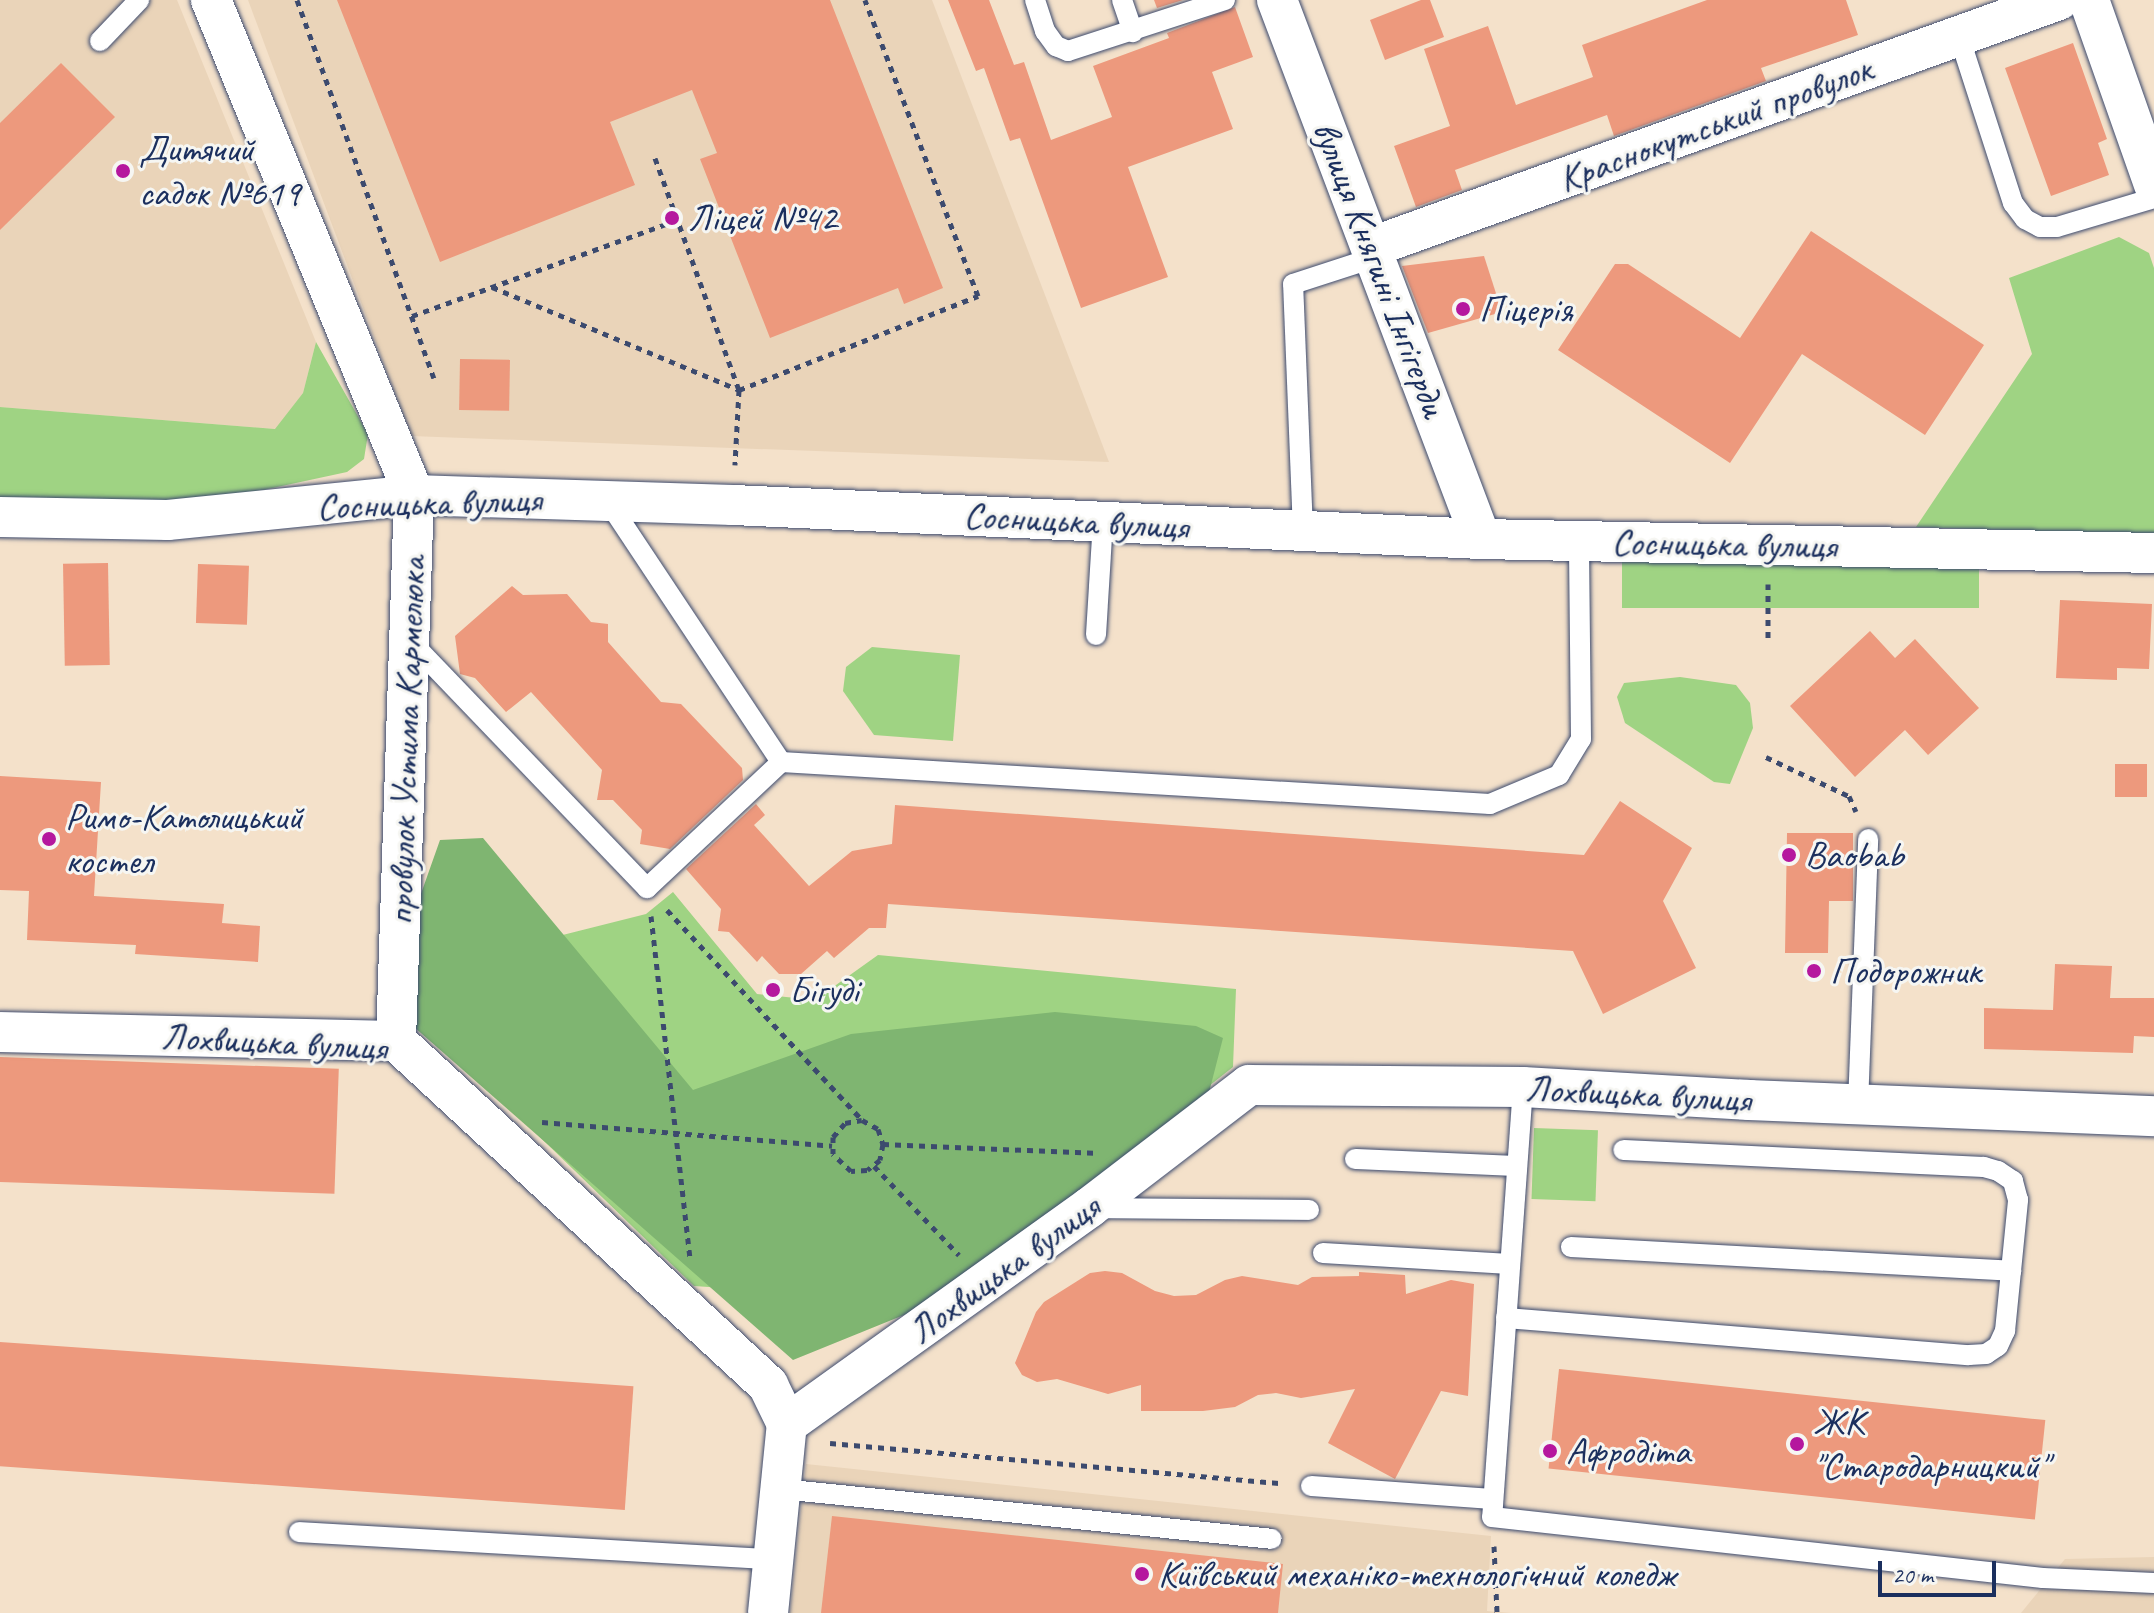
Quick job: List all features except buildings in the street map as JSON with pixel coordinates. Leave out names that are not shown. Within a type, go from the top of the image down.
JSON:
[{"type":"street","name":"провулок Устима Кармелюка","points":[[211,0],[414,495],[396,1041]]},
{"type":"street","name":"вулиця Княгині Інгігерди","points":[[1277,0],[1481,539]]},
{"type":"street","name":"Краснокутський провулок","points":[[1374,252],[2059,0]]},
{"type":"street","points":[[2089,0],[2145,128],[2154,185]]},
{"type":"street","name":"Сосницька вулиця","points":[[0,517],[168,520],[414,495],[607,500],[1481,539],[2154,553]]},
{"type":"street","name":"Лохвицька вулиця","points":[[0,1032],[396,1041],[768,1385],[787,1432],[1249,1085],[1523,1087],[1858,1105],[2154,1116]]},
{"type":"street","points":[[768,1613],[787,1432]]},
{"type":"lane","points":[[100,41],[139,0]]},
{"type":"lane","points":[[1035,0],[1045,31],[1056,46],[1068,51],[1225,0]]},
{"type":"lane","points":[[1122,0],[1133,32]]},
{"type":"lane","points":[[1959,36],[2013,203],[2025,219],[2040,227],[2057,227],[2154,198]]},
{"type":"lane","points":[[1303,531],[1293,284],[1374,252]]},
{"type":"lane","points":[[607,500],[781,762]]},
{"type":"lane","points":[[1096,635],[1103,522]]},
{"type":"lane","points":[[411,642],[647,888],[781,762],[1490,804],[1559,775],[1581,739],[1583,640],[1579,542]]},
{"type":"lane","points":[[1858,1105],[1868,839]]},
{"type":"lane","points":[[1492,1508],[1523,1087]]},
{"type":"lane","points":[[1506,1318],[1986,1354],[1998,1346],[2005,1331],[2018,1200],[2013,1181],[1998,1171],[1984,1167],[1623,1150]]},
{"type":"lane","points":[[1355,1159],[1517,1166]]},
{"type":"lane","points":[[1090,1207],[1309,1210]]},
{"type":"lane","points":[[1571,1247],[2011,1271]]},
{"type":"lane","points":[[1323,1253],[1510,1264]]},
{"type":"lane","points":[[1311,1486],[2043,1578],[2154,1583]]},
{"type":"lane","points":[[781,1489],[1271,1539]]},
{"type":"lane","points":[[299,1532],[773,1559]]},
{"type":"path","points":[[297,0],[434,378]]},
{"type":"path","points":[[492,287],[739,390],[978,296],[865,0]]},
{"type":"path","points":[[655,158],[739,390],[735,465]]},
{"type":"path","points":[[412,316],[677,220]]},
{"type":"path","points":[[1768,543],[1768,643]]},
{"type":"path","points":[[1766,757],[1849,796],[1868,839]]},
{"type":"path","points":[[647,888],[862,1120],[878,1129],[883,1152],[874,1166],[859,1172],[844,1168],[833,1154],[832,1146],[833,1137],[845,1123],[862,1120]]},
{"type":"path","points":[[647,888],[697,1320]]},
{"type":"path","points":[[539,1122],[675,1130],[832,1146]]},
{"type":"path","points":[[883,1144],[1097,1153]]},
{"type":"path","points":[[874,1166],[985,1283]]},
{"type":"path","points":[[787,1432],[1311,1486]]},
{"type":"path","points":[[1492,1508],[1497,1613]]},
{"type":"shaded area","name":"Дитячий садок №619","points":[[0,0],[177,0],[316,342],[303,393],[276,429],[0,407]]},
{"type":"shaded area","name":"Ліцей №42","points":[[248,0],[932,0],[1109,462],[411,436]]},
{"type":"shaded area","name":"Київський механіко-технологічний коледж","points":[[806,1464],[1491,1536],[1487,1611],[1511,1613],[790,1613]]},
{"type":"shaded area","points":[[2154,1557],[2154,1613],[2021,1613],[2065,1559]]},
{"type":"green space","points":[[2119,237],[2149,253],[2154,268],[2154,535],[1916,527],[2032,354],[2009,278]]},
{"type":"green space","points":[[316,342],[368,434],[364,459],[347,472],[222,499],[127,504],[0,500],[0,407],[275,429],[303,393]]},
{"type":"green space","points":[[1622,553],[1979,553],[1979,608],[1622,608]]},
{"type":"green space","points":[[872,647],[960,655],[953,741],[874,735],[843,691],[846,667]]},
{"type":"green space","points":[[1680,677],[1736,685],[1750,703],[1753,728],[1730,784],[1714,782],[1625,723],[1617,697],[1624,683]]},
{"type":"green space","points":[[483,838],[693,1090],[851,1034],[1055,1012],[1196,1026],[1223,1038],[1205,1108],[936,1302],[793,1360],[414,1027],[417,905],[440,840]]},
{"type":"green space","points":[[673,892],[757,994],[815,1000],[878,955],[1236,989],[1233,1067],[936,1302],[694,1286],[482,1081],[416,972],[646,914]]},
{"type":"green space","points":[[1534,1128],[1598,1130],[1595,1201],[1532,1199]]},
{"type":"place","name":"Дитячий садок №619","points":[[123,171]]},
{"type":"place","name":"Ліцей №42","points":[[672,218]]},
{"type":"place","name":"Піцерія","points":[[1463,309]]},
{"type":"place","name":"Римо-Католицький костел","points":[[49,839]]},
{"type":"place","name":"Baobab","points":[[1789,855]]},
{"type":"place","name":"Подорожник","points":[[1814,971]]},
{"type":"place","name":"Бігуді","points":[[773,990]]},
{"type":"place","name":"ЖК \"Стародарницкий\"","points":[[1797,1444]]},
{"type":"place","name":"Афродіта","points":[[1550,1451]]},
{"type":"place","name":"Київський механіко-технологічний коледж","points":[[1142,1574]]}]
